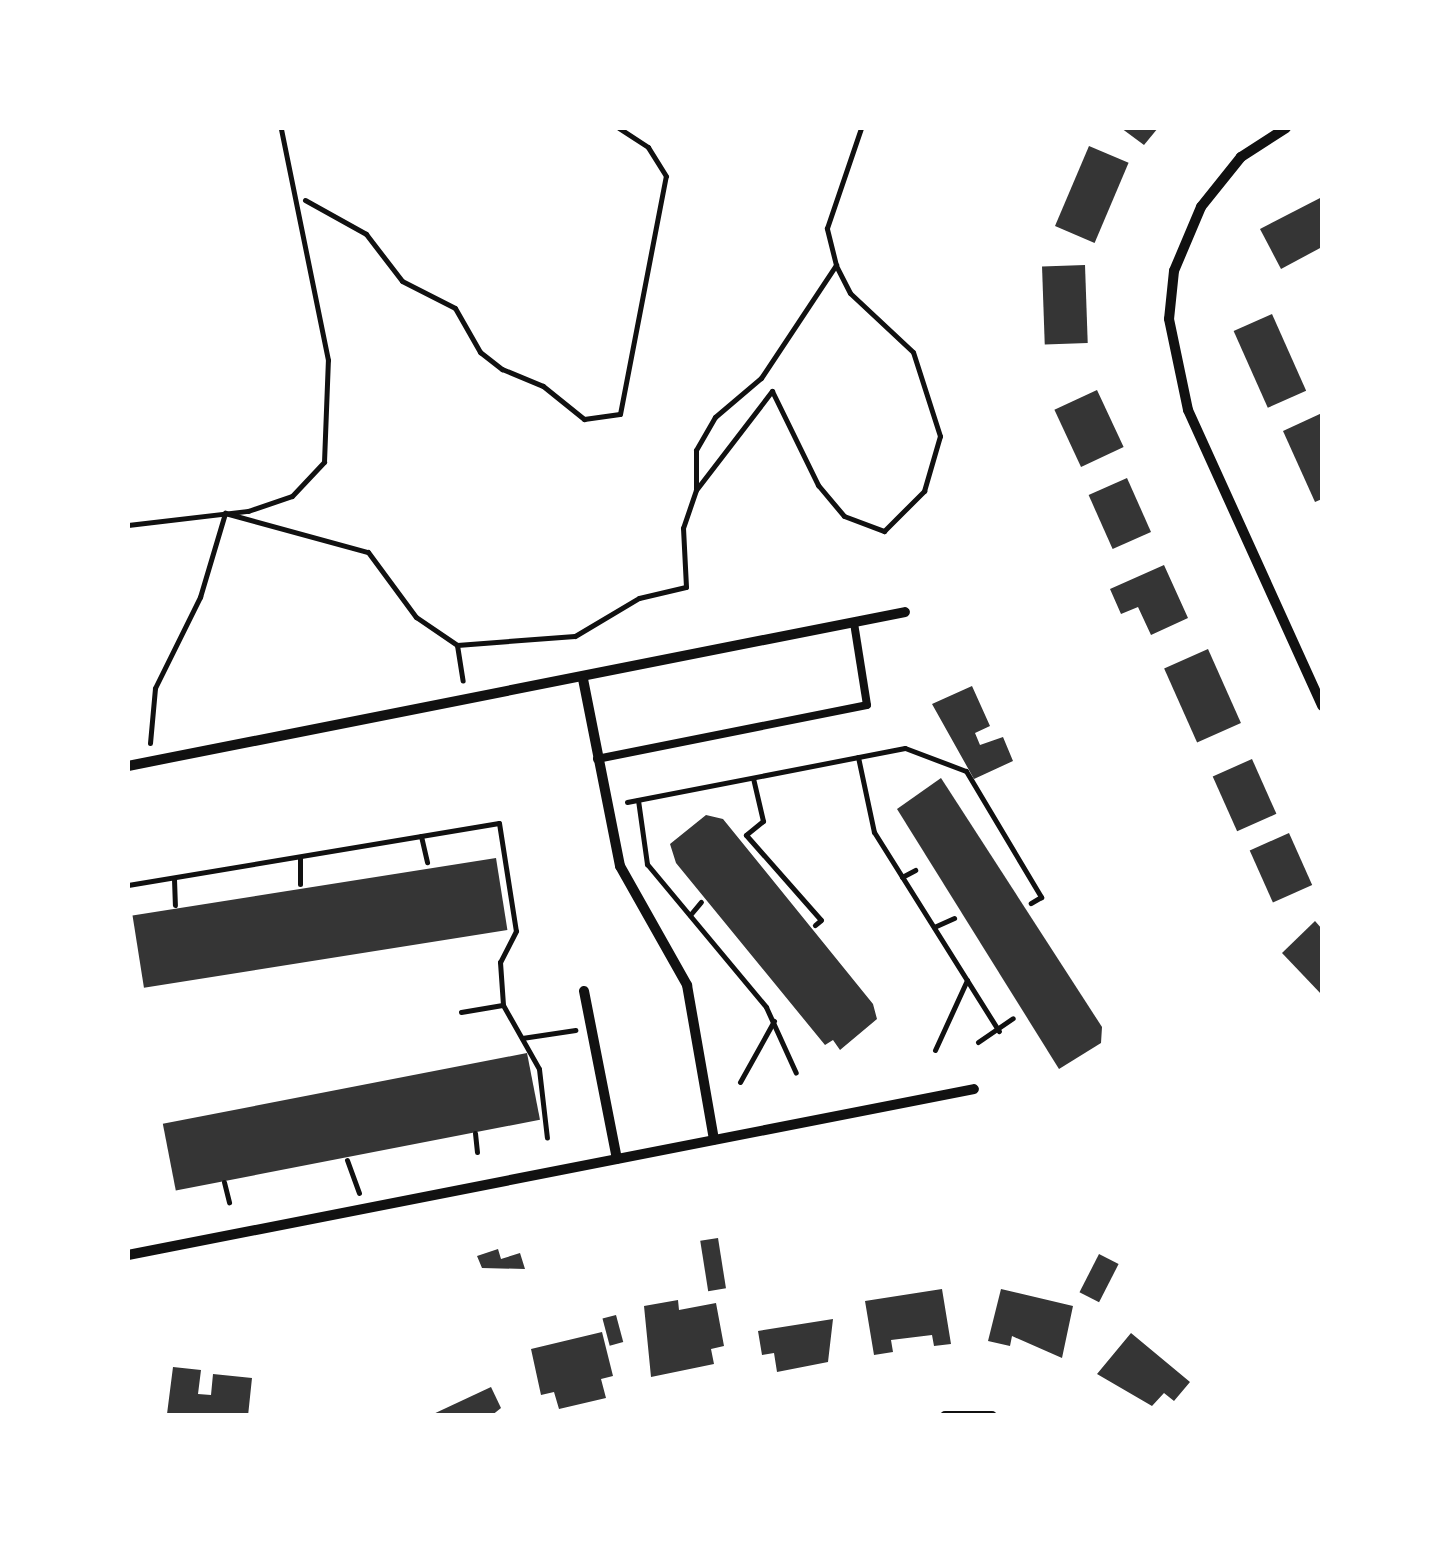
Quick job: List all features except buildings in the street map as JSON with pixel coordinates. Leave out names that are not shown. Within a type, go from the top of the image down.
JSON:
[{"type":"street","points":[[1286,128],[1241,158],[1201,207],[1174,271],[1169,318],[1188,410],[1322,706]]},
{"type":"street","points":[[128,766],[583,679],[905,612]]},
{"type":"street","points":[[583,679],[620,866],[688,985],[714,1140]]},
{"type":"street","points":[[584,991],[618,1159]]},
{"type":"street","points":[[128,1255],[974,1090]]},
{"type":"street","points":[[945,1416],[992,1416]]},
{"type":"lane","points":[[597,760],[867,705],[854,623]]},
{"type":"path","points":[[128,526],[225,514],[292,496],[324,462],[328,360],[280,128]]},
{"type":"path","points":[[305,200],[366,234],[402,281],[456,308],[480,352],[502,368],[543,386],[584,420],[620,414],[666,176],[619,128]]},
{"type":"path","points":[[225,514],[368,552],[416,617],[458,645],[575,636],[639,598],[686,587],[683,528],[696,490],[772,391],[844,516],[884,531],[924,491],[940,436],[913,352],[850,293],[836,265],[828,228],[861,128]]},
{"type":"path","points":[[696,490],[696,450],[716,418],[761,378],[836,265]]},
{"type":"path","points":[[148,761],[156,688],[200,597],[225,514]]},
{"type":"path","points":[[458,645],[466,702]]},
{"type":"path","points":[[624,802],[858,757],[920,754],[966,771],[1041,898],[1031,903]]},
{"type":"path","points":[[858,757],[874,832],[999,1031]]},
{"type":"path","points":[[753,778],[763,821],[746,834],[790,890],[821,920],[814,925]]},
{"type":"path","points":[[638,800],[647,864],[774,1021],[796,1072]]},
{"type":"path","points":[[976,812],[987,806]]},
{"type":"path","points":[[128,885],[499,823],[516,931],[500,962],[503,1005],[538,1069],[547,1138]]},
{"type":"path","points":[[421,836],[427,862]]},
{"type":"path","points":[[300,856],[300,884]]},
{"type":"path","points":[[902,877],[915,870]]},
{"type":"path","points":[[1015,877],[1025,871]]},
{"type":"path","points":[[174,877],[175,905]]},
{"type":"path","points":[[690,915],[701,902]]},
{"type":"path","points":[[934,927],[954,918]]},
{"type":"path","points":[[934,1050],[967,980]]},
{"type":"path","points":[[461,1012],[503,1005]]},
{"type":"path","points":[[978,1042],[1013,1018]]},
{"type":"path","points":[[740,1082],[774,1021]]},
{"type":"path","points":[[521,1038],[593,1028]]},
{"type":"path","points":[[475,1133],[477,1152]]},
{"type":"path","points":[[348,1160],[362,1209]]},
{"type":"path","points":[[224,1182],[229,1202]]}]
